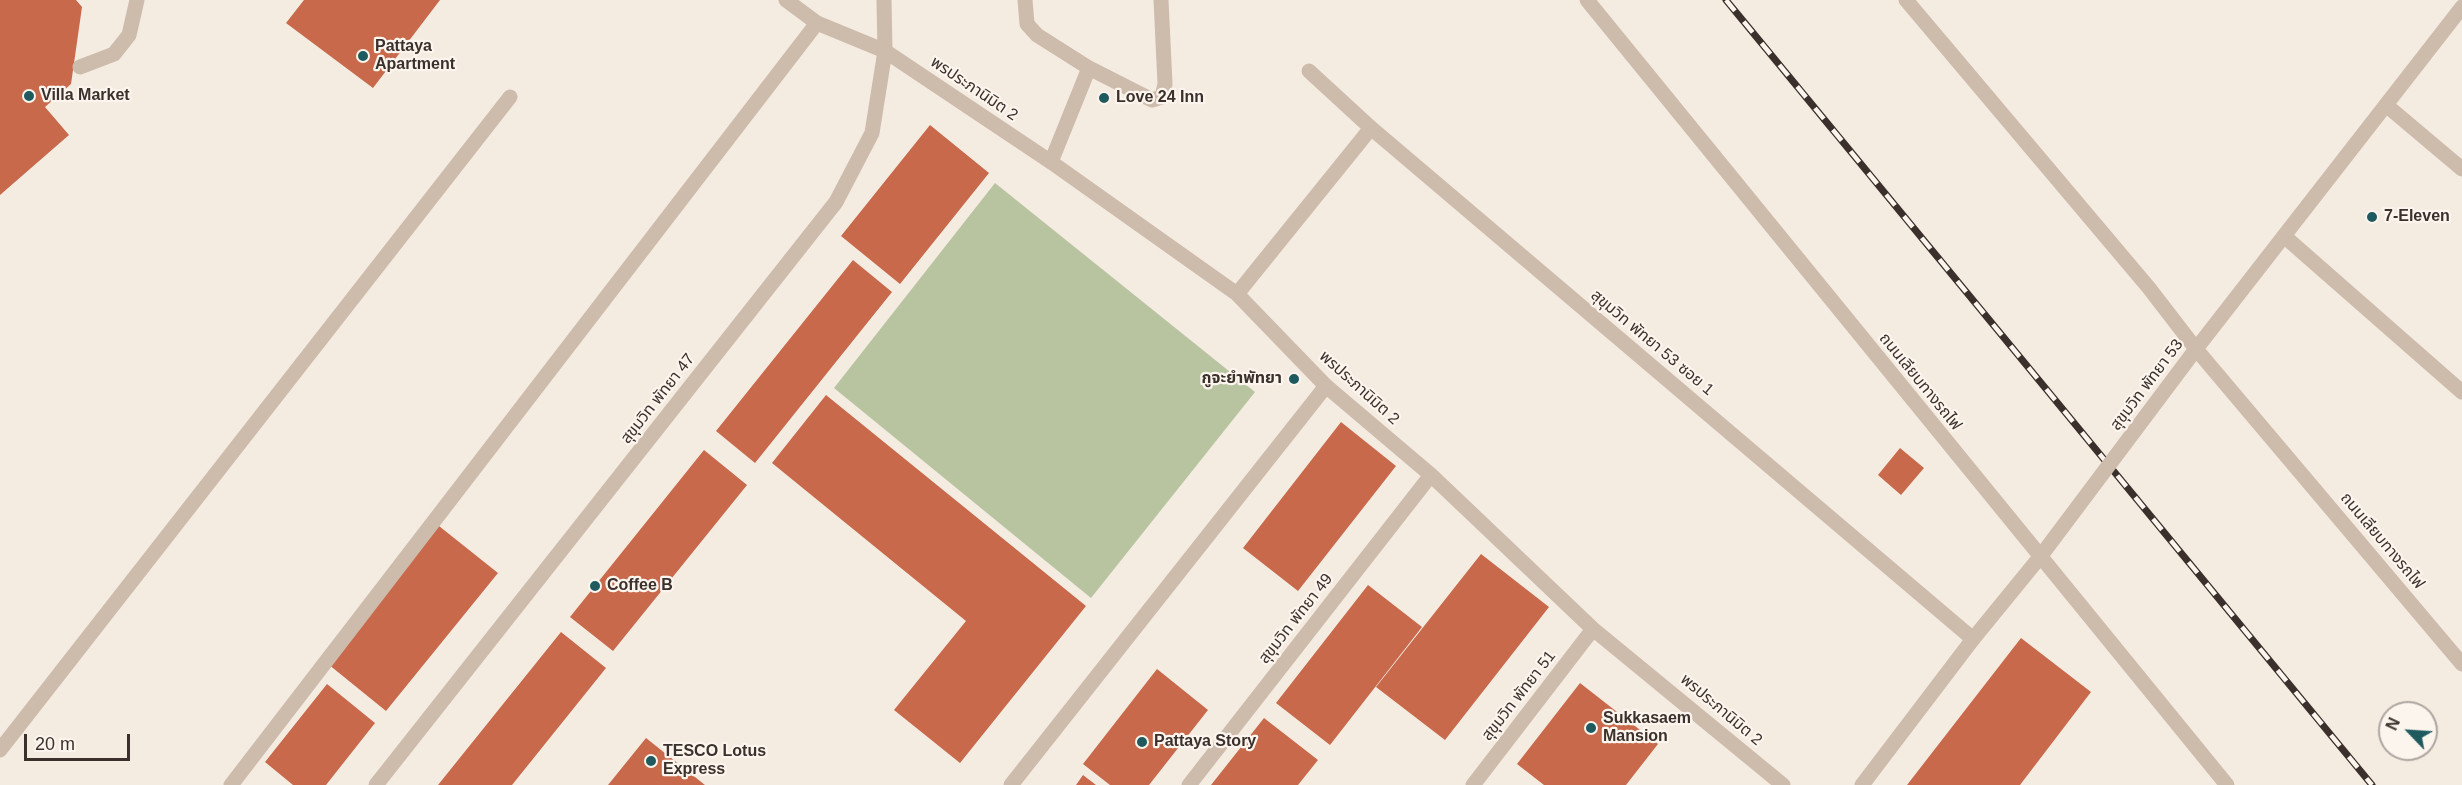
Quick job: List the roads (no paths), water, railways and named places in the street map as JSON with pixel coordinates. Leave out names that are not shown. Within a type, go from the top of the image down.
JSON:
[{"type":"street","points":[[80,67],[114,54],[129,35],[137,0]]},
{"type":"street","name":"พรประภานิมิต 2","points":[[786,0],[817,23],[885,51],[1051,162],[1237,294],[1326,386],[1431,475],[1593,629],[1783,785]]},
{"type":"street","name":"สุขุมวิท พัทยา 47","points":[[376,785],[836,202],[872,133],[885,51],[884,0]]},
{"type":"street","points":[[1025,0],[1027,24],[1037,35],[1089,68],[1152,100],[1162,97],[1165,84],[1161,0]]},
{"type":"street","name":"ถนนเลียบทางรถไฟ","points":[[1587,0],[2227,785]]},
{"type":"street","name":"ถนนเลียบทางรถไฟ","points":[[1906,0],[2149,288],[2196,350],[2462,664]]},
{"type":"street","name":"สุขุมวิท พัทยา 53","points":[[1862,785],[2462,7]]},
{"type":"street","points":[[231,785],[817,23]]},
{"type":"street","points":[[1051,162],[1089,68]]},
{"type":"street","name":"สุขุมวิท พัทยา 53 ซอย 1","points":[[1309,71],[1371,128],[1973,639]]},
{"type":"street","points":[[0,750],[510,97]]},
{"type":"street","points":[[2386,105],[2462,169]]},
{"type":"street","points":[[1237,294],[1371,128]]},
{"type":"street","points":[[2284,236],[2462,392]]},
{"type":"street","points":[[1011,785],[1326,386]]},
{"type":"street","name":"สุขุมวิท พัทยา 49","points":[[1189,785],[1431,475]]},
{"type":"street","name":"สุขุมวิท พัทยา 51","points":[[1473,785],[1593,629]]},
{"type":"railway","points":[[1726,0],[2372,785]]},
{"type":"place","name":"Pattaya Apartment","points":[[363,56]]},
{"type":"place","name":"Villa Market","points":[[29,96]]},
{"type":"place","name":"Love 24 Inn","points":[[1104,98]]},
{"type":"place","name":"7-Eleven","points":[[2372,217]]},
{"type":"place","name":"กูจะยำพัทยา","points":[[1294,379]]},
{"type":"place","name":"Coffee B","points":[[595,586]]},
{"type":"place","name":"Sukkasaem Mansion","points":[[1591,728]]},
{"type":"place","name":"Pattaya Story","points":[[1142,742]]},
{"type":"place","name":"TESCO Lotus Express","points":[[651,761]]}]
